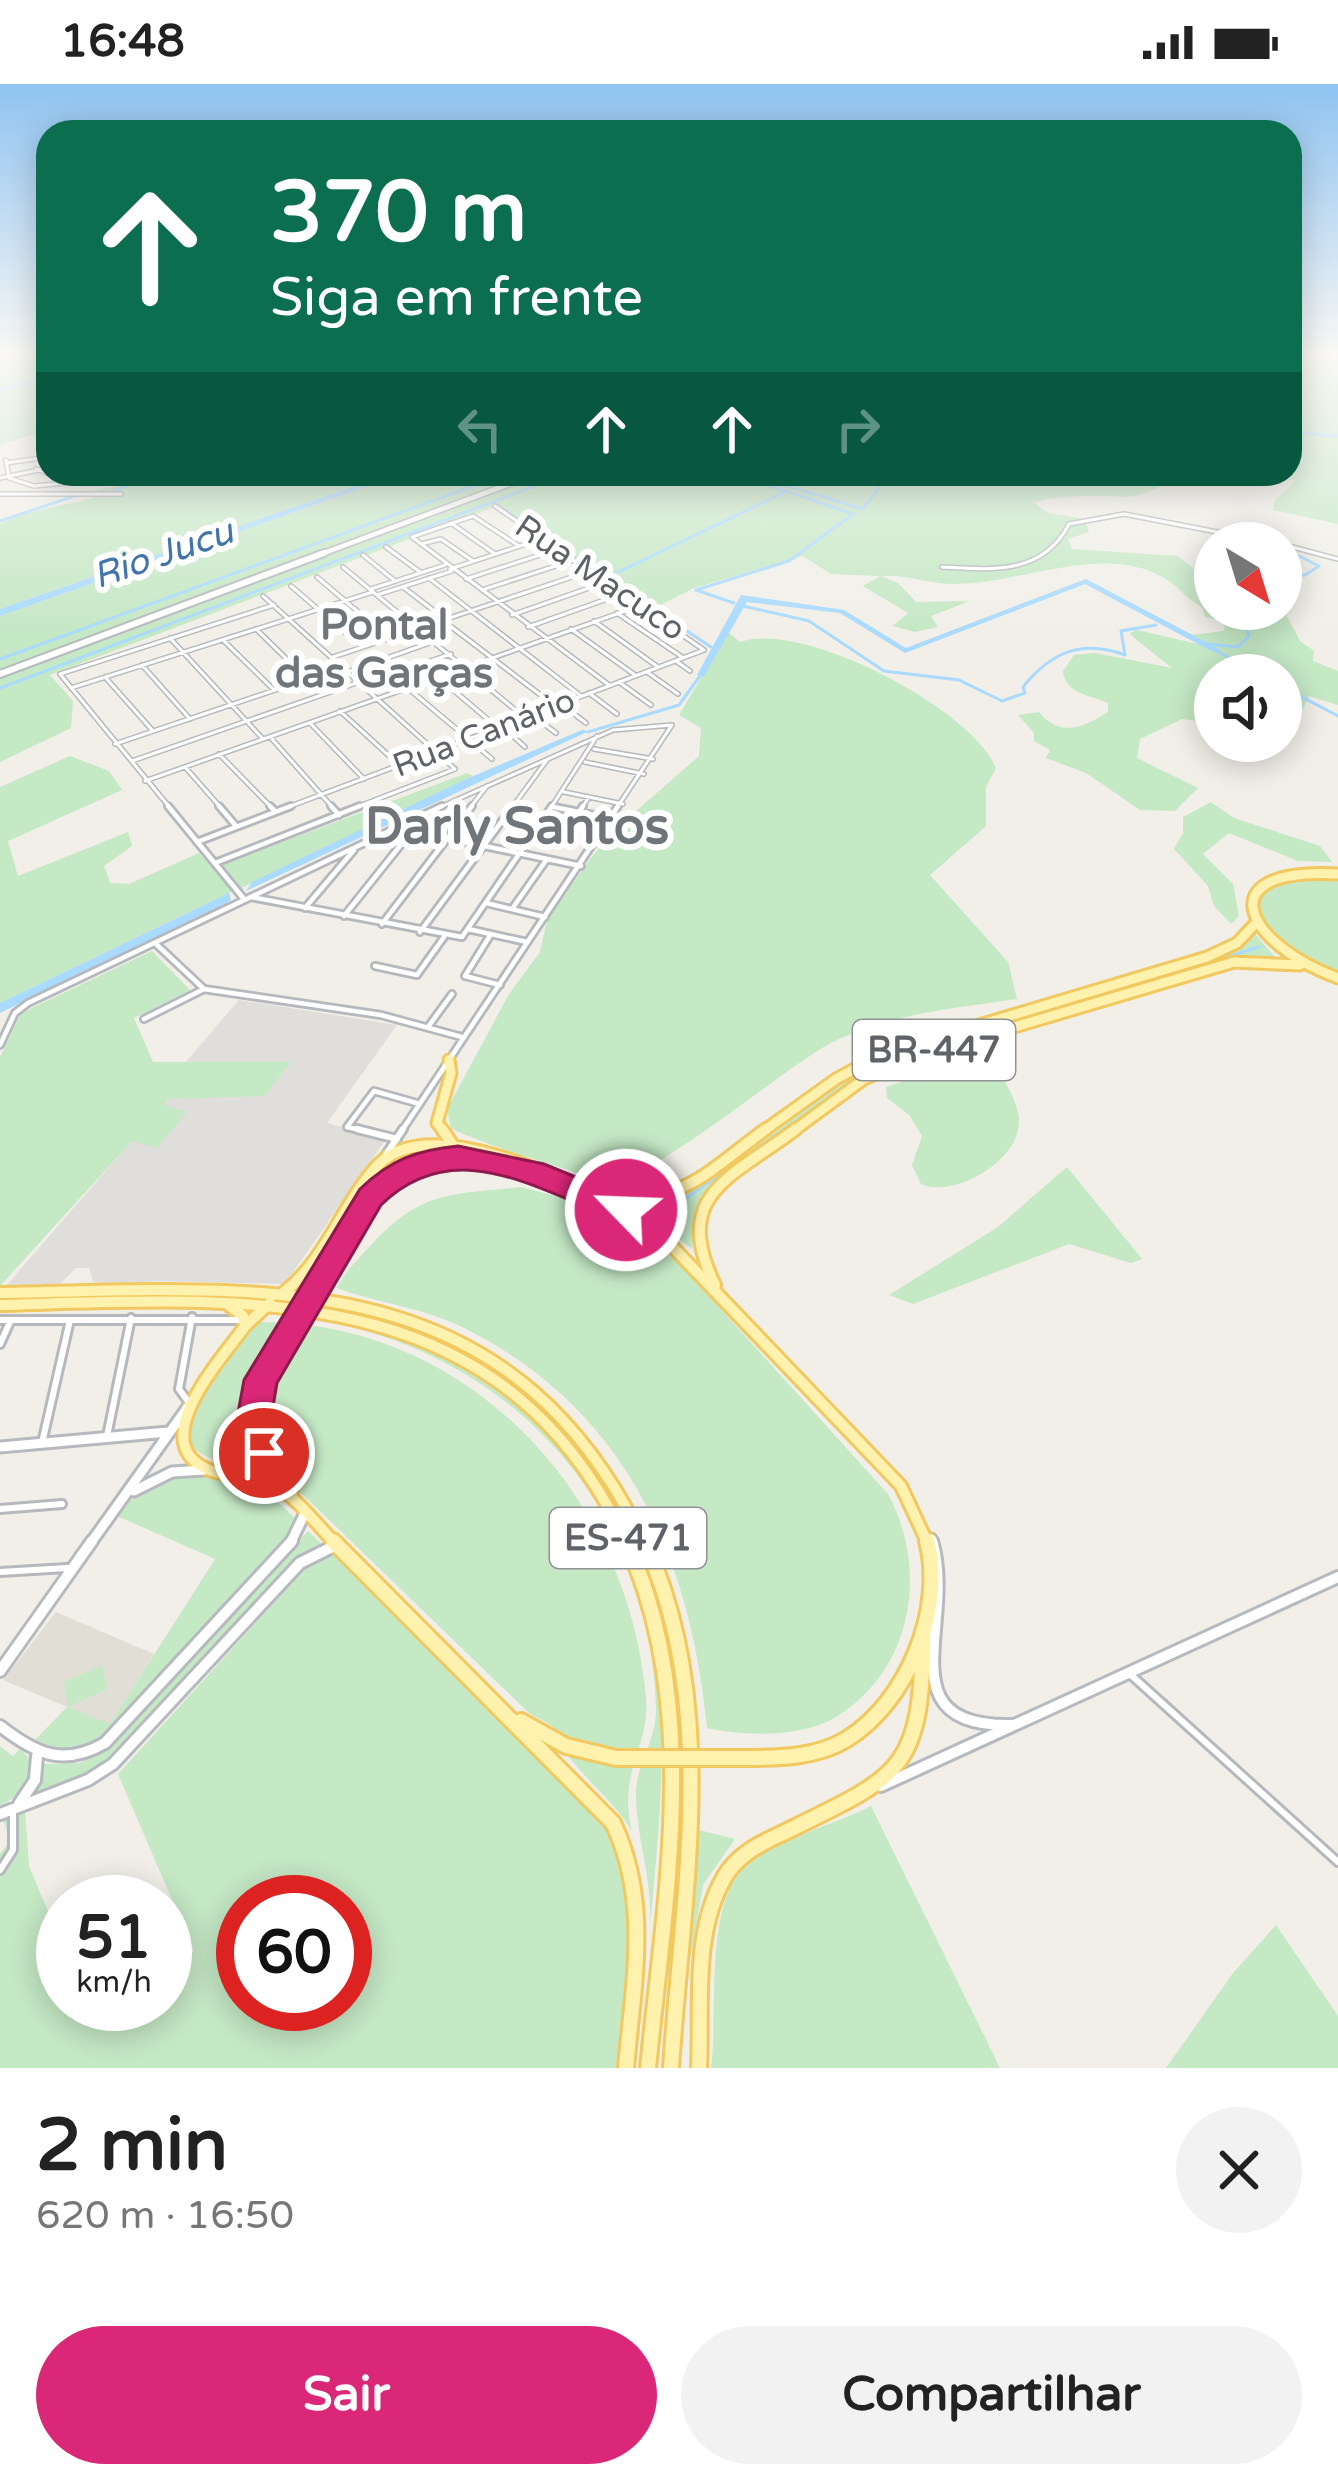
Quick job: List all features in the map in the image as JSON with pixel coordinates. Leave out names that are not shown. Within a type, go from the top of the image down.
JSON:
[{"type":"main road","points":[[0,674],[504,486]]},
{"type":"main road","name":"BR-447","points":[[1338,874],[1295,872],[1270,880],[1252,899],[1254,925],[1269,944],[1300,965],[1338,978]]},
{"type":"main road","name":"BR-447","points":[[583,1190],[638,1200],[678,1193],[866,1062],[1207,957],[1237,944],[1254,925]]},
{"type":"main road","name":"BR-447","points":[[721,1294],[696,1246],[705,1202],[722,1183],[864,1079],[923,1054],[1234,962],[1300,965]]},
{"type":"main road","points":[[448,1060],[451,1073],[437,1123],[452,1144]]},
{"type":"main road","points":[[284,1292],[328,1241],[380,1163],[420,1144],[452,1144]]},
{"type":"main road","name":"BR-447","points":[[452,1144],[544,1175],[583,1190],[637,1218],[721,1294],[881,1462],[920,1521],[932,1573],[907,1671],[862,1729],[807,1754],[747,1758],[616,1758],[590,1755],[550,1738],[484,1691],[305,1513],[255,1431],[254,1398],[270,1364],[375,1191],[416,1163],[458,1157],[544,1175]]},
{"type":"main road","name":"ES-471","points":[[0,1293],[284,1292],[395,1313],[499,1362],[575,1428],[636,1516],[671,1607],[688,1713],[687,1831],[670,2068]]},
{"type":"main road","points":[[0,1670],[244,1328],[270,1303]]},
{"type":"main road","name":"ES-471","points":[[0,1305],[270,1303],[373,1320],[476,1364],[528,1402],[563,1438],[621,1524],[654,1612],[670,1714],[668,1829],[648,2068]]},
{"type":"main road","points":[[227,1304],[243,1316],[244,1328]]},
{"type":"main road","points":[[190,1404],[184,1442],[193,1459],[209,1470]]},
{"type":"main road","points":[[0,1447],[170,1432]]},
{"type":"main road","points":[[0,1726],[37,1756],[78,1757],[113,1736],[290,1545],[305,1513],[269,1482],[209,1470],[172,1472],[156,1467],[155,1452]]},
{"type":"main road","points":[[123,1499],[172,1472]]},
{"type":"main road","points":[[920,1521],[940,1558],[931,1670],[939,1698],[968,1724],[1028,1723]]},
{"type":"main road","points":[[6,1812],[113,1764],[300,1563],[337,1545]]},
{"type":"main road","points":[[867,1792],[1028,1723],[1127,1672],[1338,1576]]},
{"type":"main road","name":"BR-447","points":[[699,2068],[713,1901],[739,1858],[902,1769],[913,1749],[924,1675],[923,1618]]},
{"type":"main road","points":[[484,1691],[605,1813],[630,1857],[638,1901],[626,2068]]},
{"type":"main road","points":[[6,1812],[32,1786],[37,1756]]},
{"type":"street","points":[[8,477],[6,462],[36,458]]},
{"type":"street","points":[[0,478],[36,470]]},
{"type":"street","points":[[8,477],[36,486]]},
{"type":"street","points":[[0,494],[28,498],[116,492]]},
{"type":"street","name":"Rua Macuco","points":[[495,506],[704,650]]},
{"type":"street","points":[[942,567],[1015,568],[1052,555],[1070,524],[1106,514],[1194,529]]},
{"type":"street","points":[[519,546],[473,516],[412,537],[610,686]]},
{"type":"street","points":[[451,523],[496,554]]},
{"type":"street","points":[[373,592],[395,581],[542,538]]},
{"type":"street","points":[[421,544],[441,539],[472,561]]},
{"type":"street","points":[[386,547],[421,573]]},
{"type":"street","points":[[465,579],[558,550]]},
{"type":"street","points":[[1302,550],[1338,559]]},
{"type":"street","points":[[363,555],[395,581]]},
{"type":"street","points":[[480,591],[574,560]]},
{"type":"street","points":[[343,567],[525,718]]},
{"type":"street","points":[[71,688],[373,592],[403,587],[449,568]]},
{"type":"street","points":[[333,657],[590,571]]},
{"type":"street","points":[[317,577],[389,638]]},
{"type":"street","points":[[429,578],[581,696]]},
{"type":"street","points":[[512,615],[606,582]]},
{"type":"street","points":[[291,586],[362,647]]},
{"type":"street","points":[[403,587],[586,723]]},
{"type":"street","points":[[528,627],[624,593]]},
{"type":"street","points":[[215,863],[442,778],[454,767],[263,596]]},
{"type":"street","points":[[274,605],[61,672],[114,745],[246,898],[460,938],[554,807],[597,736]]},
{"type":"street","points":[[146,781],[642,605]]},
{"type":"street","points":[[617,613],[683,658]]},
{"type":"street","points":[[595,621],[658,668]]},
{"type":"street","points":[[256,629],[308,679]]},
{"type":"street","points":[[572,629],[636,676]]},
{"type":"street","points":[[170,638],[324,794],[339,815]]},
{"type":"street","points":[[223,640],[274,690]]},
{"type":"street","points":[[114,745],[435,641]]},
{"type":"street","name":"Rua Canário","points":[[197,842],[704,650]]},
{"type":"street","points":[[130,761],[451,654]]},
{"type":"street","points":[[676,661],[690,671]]},
{"type":"street","points":[[142,665],[190,719]]},
{"type":"street","points":[[647,672],[678,694]]},
{"type":"street","points":[[437,676],[525,747]]},
{"type":"street","points":[[105,677],[153,731]]},
{"type":"street","points":[[619,682],[651,705]]},
{"type":"street","points":[[407,687],[492,759]]},
{"type":"street","points":[[590,693],[617,714]]},
{"type":"street","points":[[340,711],[399,765]]},
{"type":"street","points":[[532,715],[556,733]]},
{"type":"street","points":[[310,723],[364,779]]},
{"type":"street","points":[[0,1045],[24,1005],[490,781],[597,736],[664,723],[674,728],[380,1163]]},
{"type":"street","points":[[592,749],[653,759]]},
{"type":"street","points":[[220,754],[276,812]]},
{"type":"street","points":[[420,932],[550,755]]},
{"type":"street","points":[[584,761],[644,774]]},
{"type":"street","points":[[185,767],[237,827]]},
{"type":"street","points":[[382,924],[490,781]]},
{"type":"street","points":[[564,792],[624,804]]},
{"type":"street","points":[[570,826],[590,797]]},
{"type":"street","points":[[554,807],[614,819]]},
{"type":"street","points":[[344,916],[426,813]]},
{"type":"street","points":[[543,820],[604,833]]},
{"type":"street","points":[[412,831],[581,866]]},
{"type":"street","points":[[305,908],[358,846]]},
{"type":"street","points":[[512,909],[547,859]]},
{"type":"street","points":[[486,903],[545,917]]},
{"type":"street","points":[[468,929],[528,942]]},
{"type":"street","points":[[491,934],[465,976],[500,985]]},
{"type":"street","points":[[374,966],[417,975],[444,937]]},
{"type":"street","points":[[155,944],[204,989],[404,1020],[464,1037]]},
{"type":"street","points":[[144,1019],[204,989]]},
{"type":"street","points":[[428,1027],[452,994]]},
{"type":"street","points":[[398,1138],[347,1127],[377,1091],[420,1104]]},
{"type":"street","points":[[190,1404],[178,1389],[192,1317]]},
{"type":"street","points":[[0,1320],[232,1317],[244,1328]]},
{"type":"street","points":[[107,1437],[131,1318]]},
{"type":"street","points":[[42,1443],[70,1319]]},
{"type":"street","points":[[0,1344],[11,1320]]},
{"type":"street","points":[[0,1509],[62,1504]]},
{"type":"street","points":[[0,1572],[73,1568]]},
{"type":"street","points":[[1127,1672],[1338,1862]]},
{"type":"street","points":[[0,1870],[13,1850],[6,1812]]},
{"type":"shaded area","points":[[239,1000],[397,1025],[327,1123],[386,1139],[285,1284],[155,1281],[104,1285],[93,1281],[89,1268],[76,1268],[59,1285],[6,1286],[168,1099],[265,1095],[290,1062],[185,1063]]},
{"type":"shaded area","points":[[56,1612],[154,1654],[110,1725],[3,1680]]},
{"type":"green space","points":[[1302,449],[1338,449],[1338,524],[1273,510],[1274,501],[1290,486],[1302,486]]},
{"type":"green space","points":[[354,486],[0,609],[0,524],[108,493],[75,493],[114,487]]},
{"type":"green space","points":[[369,486],[505,486],[0,674],[0,616]]},
{"type":"green space","points":[[513,486],[1160,486],[1133,496],[1066,497],[1034,503],[1048,513],[1085,519],[1089,532],[1068,539],[1072,549],[1178,556],[1194,568],[1194,602],[1161,576],[1134,566],[1105,563],[954,584],[881,576],[898,583],[916,602],[970,601],[931,616],[938,627],[915,632],[893,626],[908,613],[863,586],[880,576],[831,574],[803,556],[694,588],[650,610],[497,506],[50,675],[73,701],[71,728],[0,762],[0,678]]},
{"type":"green space","points":[[1137,630],[1219,649],[1191,635],[1294,630],[1314,651],[1313,661],[1338,671],[1338,705],[1309,696],[1302,709],[1302,654],[1194,654],[1194,720],[1182,719],[1140,739],[1137,758],[1198,788],[1175,811],[1140,810],[1086,773],[1046,758],[1050,750],[1034,741],[1034,733],[1018,715],[1039,712],[1055,725],[1071,728],[1108,712],[1108,703],[1068,685],[1063,671],[1074,655],[1095,653],[1172,668],[1130,633]]},
{"type":"green space","points":[[728,632],[740,642],[768,639],[803,644],[883,675],[955,720],[981,745],[996,768],[986,787],[986,826],[930,875],[1008,962],[1017,999],[917,1014],[845,1037],[658,1161],[614,1181],[533,1159],[451,1128],[447,1109],[509,994],[540,952],[547,920],[611,833],[699,756],[701,728],[679,715]]},
{"type":"green space","points":[[70,756],[109,771],[122,790],[8,841],[18,876],[128,832],[132,846],[104,866],[110,883],[129,884],[199,853],[233,891],[0,1003],[0,787]]},
{"type":"green space","points":[[467,773],[473,776],[239,889],[218,866]]},
{"type":"green space","points":[[1211,802],[1234,818],[1320,846],[1332,862],[1298,861],[1229,833],[1203,854],[1233,884],[1239,916],[1231,924],[1214,906],[1208,886],[1174,849],[1183,833],[1183,817]]},
{"type":"green space","points":[[1338,876],[1338,973],[1290,957],[1264,939],[1257,911],[1263,893],[1280,880]]},
{"type":"green space","points":[[1255,934],[1276,958],[1222,962],[896,1060],[840,1091],[712,1187],[697,1211],[692,1249],[637,1207],[694,1188],[845,1077],[890,1054],[1217,957]]},
{"type":"green space","points":[[152,951],[190,990],[134,1018],[153,1062],[291,1062],[265,1096],[168,1099],[164,1105],[187,1112],[157,1148],[132,1141],[0,1286],[0,1057],[21,1013]]},
{"type":"green space","points":[[987,1053],[1017,1110],[1013,1143],[992,1166],[963,1182],[934,1187],[921,1184],[912,1165],[922,1136],[910,1116],[887,1098],[886,1087]]},
{"type":"green space","points":[[1067,1167],[1142,1259],[1131,1263],[1069,1244],[913,1304],[889,1295],[998,1227]]},
{"type":"green space","points":[[521,1187],[597,1207],[677,1261],[888,1494],[908,1554],[906,1616],[882,1673],[836,1717],[806,1729],[772,1733],[707,1728],[684,1603],[665,1545],[639,1492],[606,1442],[565,1398],[517,1359],[460,1326],[337,1288],[391,1225],[424,1204],[457,1194]]},
{"type":"green space","points":[[331,1306],[407,1325],[474,1354],[531,1394],[579,1443],[619,1500],[649,1565],[670,1635],[683,1711],[685,1810],[671,1975],[661,1974],[676,1767],[670,1657],[653,1583],[624,1516],[584,1457],[534,1405],[475,1363],[407,1329]]},
{"type":"green space","points":[[265,1314],[345,1322],[414,1345],[477,1377],[532,1420],[578,1471],[615,1530],[642,1598],[660,1704],[660,1801],[650,1929],[636,1797],[656,1709],[647,1628],[623,1554],[587,1489],[540,1432],[483,1385],[417,1349],[344,1325]]},
{"type":"green space","points":[[259,1322],[335,1330],[406,1352],[469,1387],[525,1434],[571,1490],[608,1554],[633,1624],[646,1716],[628,1792],[632,1831],[567,1754],[552,1726],[529,1713],[295,1487],[276,1476],[196,1450],[189,1437],[193,1417],[231,1351]]},
{"type":"green space","points":[[186,1473],[248,1478],[247,1483],[267,1492],[297,1520],[290,1535],[107,1733],[71,1750],[44,1746],[35,1740],[68,1706],[64,1682],[102,1665],[107,1689],[68,1707],[110,1724],[215,1559],[117,1516],[140,1490]]},
{"type":"green space","points":[[308,1531],[321,1543],[301,1555],[124,1748],[91,1771],[37,1792],[44,1764],[80,1763],[113,1744]]},
{"type":"green space","points":[[331,1553],[592,1809],[610,1837],[621,1868],[629,1934],[616,2068],[0,2068],[0,1854],[10,1841],[3,1819],[25,1810],[29,1866],[36,1883],[36,2031],[192,2031],[192,1875],[161,1875],[118,1774],[313,1560]]},
{"type":"green space","points":[[0,1746],[13,1756],[20,1749],[31,1773],[23,1789],[0,1805]]},
{"type":"green space","points":[[871,1806],[1000,2068],[711,2068],[719,1927],[736,1878],[765,1853]]},
{"type":"green space","points":[[699,1830],[735,1839],[703,1885],[689,1966]]},
{"type":"green space","points":[[1276,1925],[1338,2016],[1338,2068],[1166,2068],[1233,1973]]},
{"type":"water","name":"Rio Jucu","points":[[354,486],[369,486],[0,616],[0,609]]},
{"type":"water","points":[[1086,579],[1221,650],[1213,652],[1085,584],[905,653],[840,613],[747,602],[704,676],[697,675],[741,595],[844,610],[906,648]]},
{"type":"water","points":[[589,731],[246,891],[252,882],[464,780]]},
{"type":"water","points":[[229,893],[231,900],[220,907],[0,1013],[0,1003]]},
{"type":"waterway","points":[[108,494],[126,486]]},
{"type":"waterway","points":[[0,659],[473,486]]},
{"type":"waterway","points":[[0,688],[535,486]]},
{"type":"waterway","points":[[770,486],[786,491]]},
{"type":"waterway","points":[[787,486],[863,509],[880,486]]},
{"type":"waterway","points":[[607,578],[786,491]]},
{"type":"waterway","points":[[734,603],[696,590],[789,561],[853,514],[786,491]]},
{"type":"waterway","points":[[0,521],[72,497]]},
{"type":"waterway","points":[[494,503],[607,578]]},
{"type":"waterway","points":[[1302,558],[1319,566],[1302,575]]},
{"type":"waterway","points":[[607,578],[711,647]]},
{"type":"waterway","points":[[743,606],[809,621],[884,671],[959,680],[1002,701],[1025,693],[1023,687],[1056,657],[1095,648],[1125,655],[1121,631],[1156,625]]},
{"type":"waterway","points":[[1207,644],[1238,647],[1249,636],[1247,630]]},
{"type":"waterway","points":[[1215,650],[1222,654]]},
{"type":"waterway","points":[[588,732],[679,705],[702,673]]},
{"type":"waterway","points":[[1302,697],[1338,716]]},
{"type":"waterway","points":[[549,746],[573,736]]},
{"type":"waterway","points":[[685,1199],[882,1061],[1259,947]]},
{"type":"district","name":"Pontal das Garças","points":[[384,649]]},
{"type":"district","name":"Darly Santos","points":[[517,827]]},
{"type":"route","points":[[264,1453],[253,1424],[260,1380],[370,1197],[393,1175],[424,1161],[458,1157],[544,1175],[626,1210]]}]
